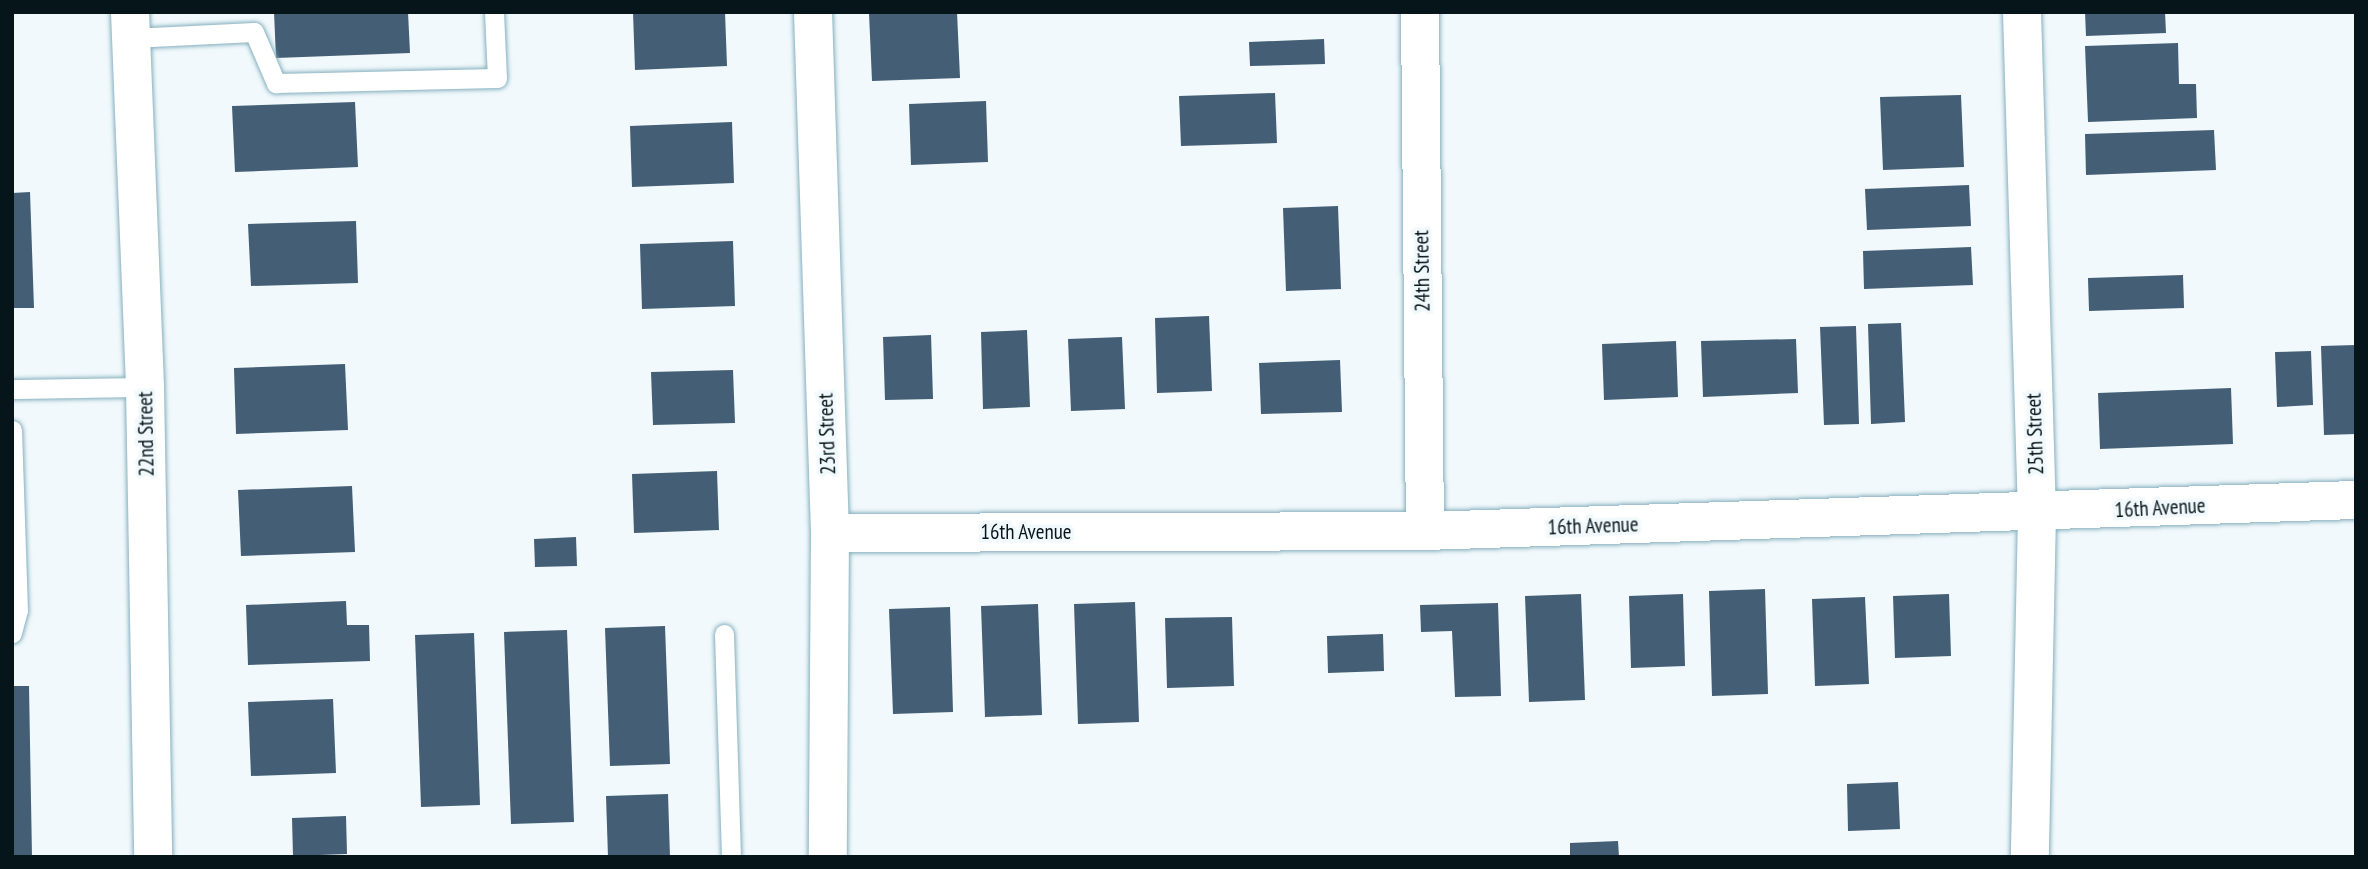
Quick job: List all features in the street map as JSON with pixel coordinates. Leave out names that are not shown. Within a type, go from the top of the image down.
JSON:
[{"type":"street","name":"23rd Street","points":[[813,12],[830,533],[828,857]]},
{"type":"street","name":"24th Street","points":[[1420,12],[1425,531]]},
{"type":"street","name":"25th Street","points":[[2022,12],[2037,514],[2030,857]]},
{"type":"street","name":"22nd Street","points":[[130,25],[145,387],[153,857]]},
{"type":"street","name":"16th Avenue","points":[[830,533],[1425,531],[2037,514],[2356,499]]},
{"type":"lane","points":[[130,25],[254,32],[275,83],[497,78],[494,12]]},
{"type":"lane","points":[[12,388],[145,387]]},
{"type":"lane","points":[[12,430],[18,610],[12,632]]},
{"type":"lane","points":[[724,634],[731,857]]},
{"type":"building","points":[[274,12],[408,12],[410,53],[276,58]]},
{"type":"building","points":[[633,12],[725,12],[727,66],[635,70]]},
{"type":"building","points":[[957,12],[960,78],[872,81],[869,13]]},
{"type":"building","points":[[2085,12],[2165,12],[2166,33],[2086,36]]},
{"type":"building","points":[[1324,39],[1325,64],[1250,66],[1249,42]]},
{"type":"building","points":[[2178,43],[2179,84],[2196,84],[2197,118],[2088,122],[2085,46]]},
{"type":"building","points":[[1275,93],[1277,143],[1181,146],[1179,96]]},
{"type":"building","points":[[1961,95],[1964,167],[1883,170],[1880,97]]},
{"type":"building","points":[[986,101],[988,162],[911,165],[909,104]]},
{"type":"building","points":[[355,102],[358,167],[235,172],[232,106]]},
{"type":"building","points":[[732,122],[734,183],[632,187],[630,126]]},
{"type":"building","points":[[2214,130],[2216,170],[2086,175],[2085,134]]},
{"type":"building","points":[[1969,185],[1971,226],[1867,230],[1865,189]]},
{"type":"building","points":[[30,192],[34,308],[12,308],[12,193]]},
{"type":"building","points":[[1338,206],[1341,289],[1286,291],[1283,208]]},
{"type":"building","points":[[356,221],[358,283],[251,286],[248,224]]},
{"type":"building","points":[[733,241],[735,306],[642,309],[640,244]]},
{"type":"building","points":[[1971,247],[1973,285],[1864,289],[1863,251]]},
{"type":"building","points":[[2183,275],[2184,308],[2089,311],[2088,278]]},
{"type":"building","points":[[1209,316],[1212,391],[1157,393],[1155,318]]},
{"type":"building","points":[[1901,323],[1905,422],[1871,424],[1868,324]]},
{"type":"building","points":[[1856,326],[1859,424],[1824,425],[1820,327]]},
{"type":"building","points":[[1027,330],[1030,407],[983,409],[981,332]]},
{"type":"building","points":[[931,335],[933,399],[885,400],[883,337]]},
{"type":"building","points":[[1122,337],[1125,409],[1071,411],[1068,339]]},
{"type":"building","points":[[1796,339],[1798,393],[1703,397],[1701,341]]},
{"type":"building","points":[[1676,341],[1678,397],[1604,400],[1602,344]]},
{"type":"building","points":[[2356,345],[2356,434],[2324,435],[2321,346]]},
{"type":"building","points":[[2311,351],[2313,405],[2277,407],[2275,352]]},
{"type":"building","points":[[1340,360],[1342,412],[1261,414],[1259,363]]},
{"type":"building","points":[[345,364],[348,430],[236,434],[234,368]]},
{"type":"building","points":[[733,370],[735,423],[653,425],[651,372]]},
{"type":"building","points":[[2231,388],[2233,444],[2100,449],[2098,393]]},
{"type":"building","points":[[717,471],[719,530],[634,533],[632,474]]},
{"type":"building","points":[[352,486],[355,552],[241,556],[238,490]]},
{"type":"building","points":[[576,537],[577,566],[535,567],[534,539]]},
{"type":"building","points":[[1765,589],[1768,694],[1712,696],[1709,591]]},
{"type":"building","points":[[1581,594],[1585,700],[1529,702],[1525,596]]},
{"type":"building","points":[[1683,594],[1685,666],[1631,668],[1629,596]]},
{"type":"building","points":[[1949,594],[1951,656],[1895,658],[1893,596]]},
{"type":"building","points":[[1865,597],[1869,684],[1815,686],[1812,599]]},
{"type":"building","points":[[346,601],[347,625],[369,625],[370,661],[248,665],[246,605]]},
{"type":"building","points":[[1135,602],[1139,722],[1078,724],[1074,604]]},
{"type":"building","points":[[1498,603],[1501,696],[1455,697],[1452,631],[1421,632],[1420,605]]},
{"type":"building","points":[[1038,604],[1042,715],[985,717],[981,606]]},
{"type":"building","points":[[950,607],[953,712],[893,714],[889,609]]},
{"type":"building","points":[[1232,617],[1234,686],[1167,688],[1165,618]]},
{"type":"building","points":[[665,626],[670,764],[610,766],[605,628]]},
{"type":"building","points":[[567,630],[574,822],[511,824],[504,632]]},
{"type":"building","points":[[474,633],[480,805],[421,807],[415,635]]},
{"type":"building","points":[[1383,634],[1384,671],[1328,673],[1327,636]]},
{"type":"building","points":[[12,686],[29,686],[32,857],[12,857]]},
{"type":"building","points":[[333,699],[336,773],[251,776],[248,702]]},
{"type":"building","points":[[1898,782],[1900,829],[1848,831],[1847,784]]},
{"type":"building","points":[[668,794],[670,857],[608,857],[606,796]]},
{"type":"building","points":[[346,816],[347,854],[293,856],[292,818]]},
{"type":"building","points":[[1618,841],[1619,857],[1570,857],[1570,843]]}]
